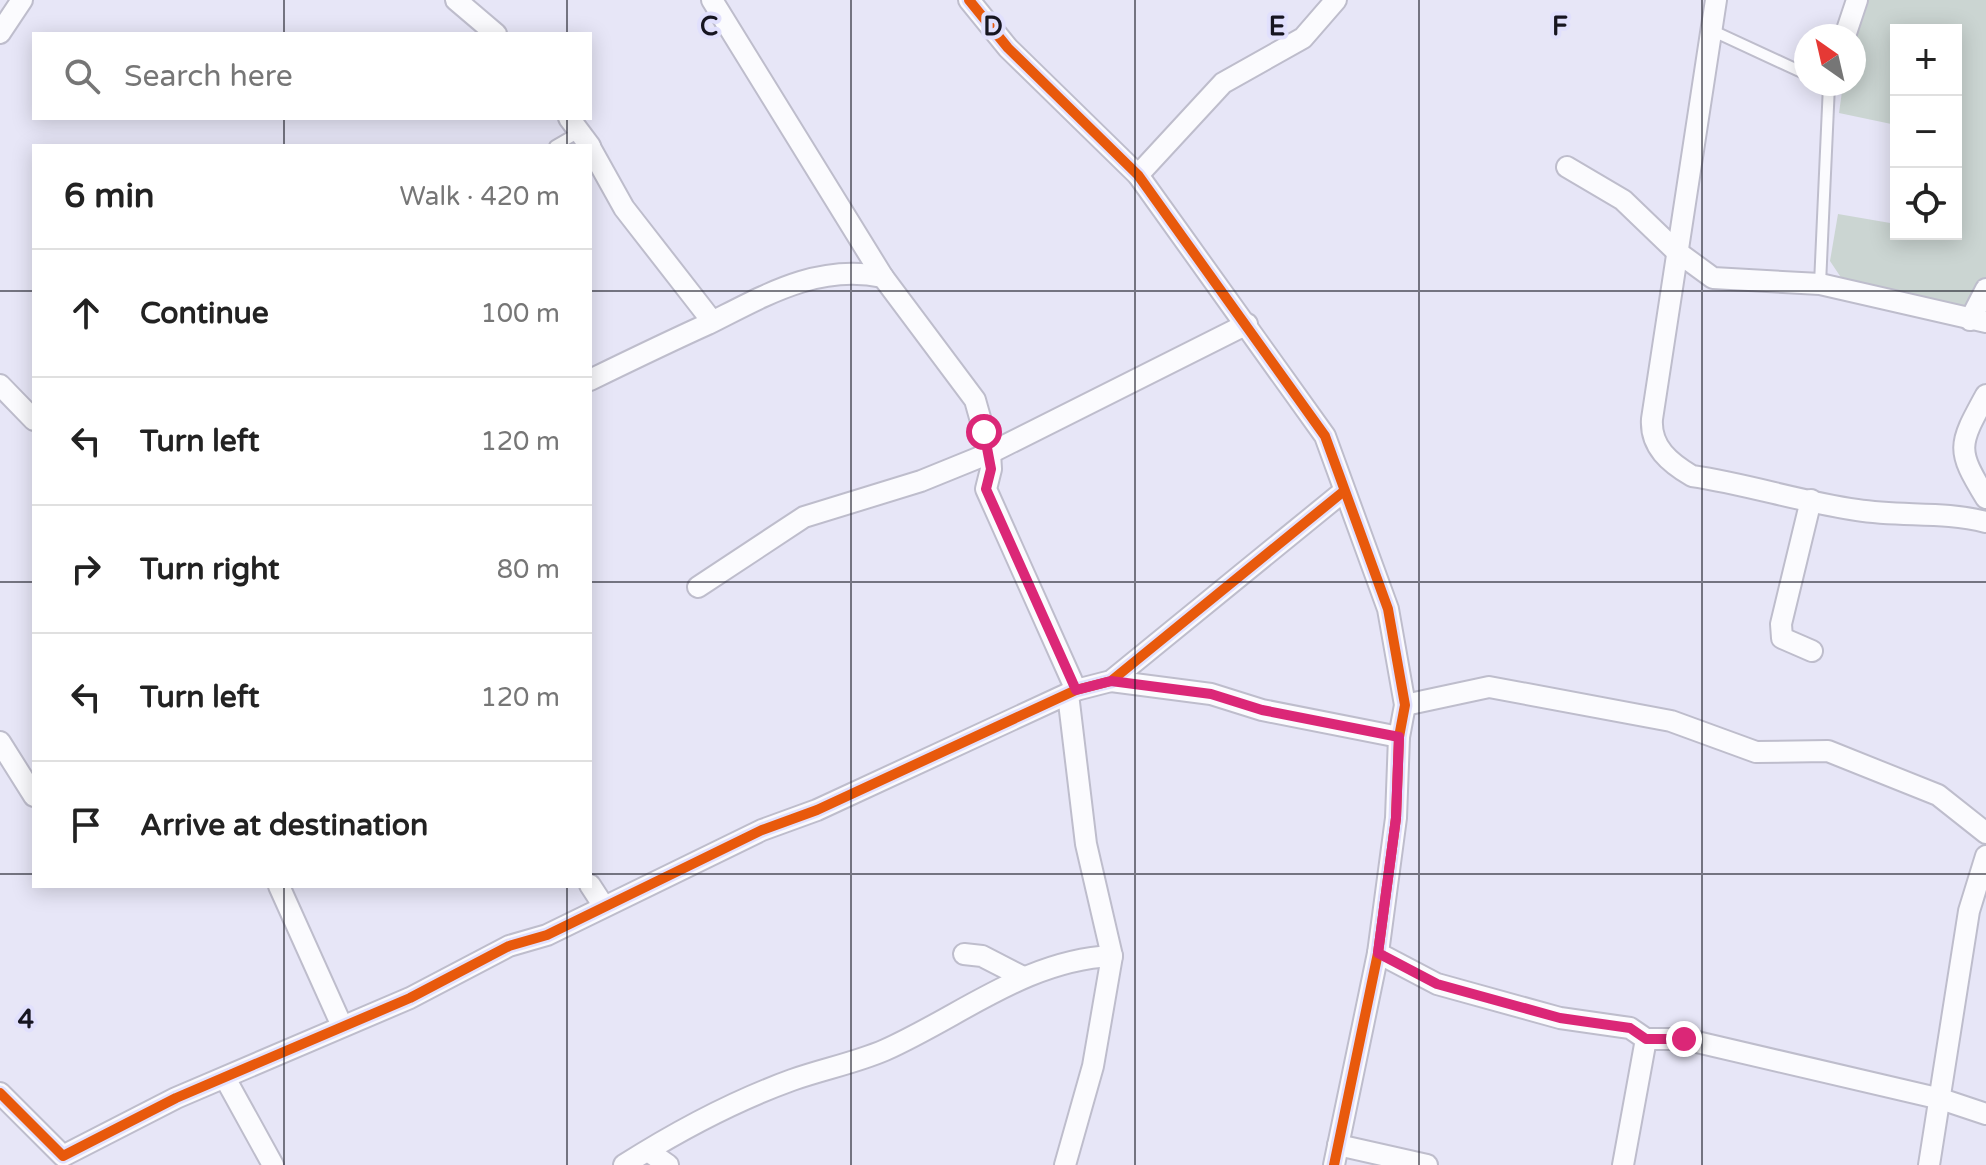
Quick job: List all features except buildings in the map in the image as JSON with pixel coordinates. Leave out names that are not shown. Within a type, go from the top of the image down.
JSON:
[{"type":"street","points":[[0,33],[22,0]]},
{"type":"street","points":[[456,0],[494,32]]},
{"type":"street","points":[[712,0],[883,277],[975,400],[990,453],[991,469],[986,489],[1072,692],[1086,844],[1112,956],[1093,1066],[1065,1165]]},
{"type":"street","points":[[969,0],[1008,48],[1138,175],[1325,436],[1388,609],[1405,705],[1399,737],[1396,818],[1378,953],[1336,1155],[1427,1165]]},
{"type":"street","points":[[1138,175],[1223,83],[1303,38],[1336,0]]},
{"type":"street","points":[[1716,0],[1709,29],[1651,432],[1657,446],[1674,465],[1692,476],[1895,516],[1953,513],[1986,522]]},
{"type":"street","points":[[1849,24],[1857,0]]},
{"type":"street","points":[[592,153],[624,208],[712,321]]},
{"type":"street","points":[[1567,167],[1623,200],[1676,251],[1713,278],[1820,284],[1978,321],[1986,289]]},
{"type":"street","points":[[592,379],[774,289],[827,275],[857,272],[883,277]]},
{"type":"street","points":[[698,587],[804,517],[921,481],[990,453],[1247,324]]},
{"type":"street","points":[[0,385],[32,418]]},
{"type":"street","points":[[1986,395],[1966,433],[1963,461],[1986,498]]},
{"type":"street","points":[[1111,681],[1344,491]]},
{"type":"street","points":[[1811,500],[1781,624],[1782,638],[1812,651]]},
{"type":"street","points":[[0,1093],[56,1160],[176,1098],[410,998],[509,946],[547,935],[762,830],[817,810],[1072,692],[1111,681],[1211,694],[1262,710],[1399,737]]},
{"type":"street","points":[[1405,705],[1489,687],[1671,721],[1756,752],[1828,751],[1938,795],[1986,833]]},
{"type":"street","points":[[0,742],[32,793]]},
{"type":"street","points":[[1929,1165],[1941,1099],[1952,1002],[1969,911],[1986,856]]},
{"type":"street","points":[[280,888],[342,1026]]},
{"type":"street","points":[[592,888],[603,905]]},
{"type":"street","points":[[1378,953],[1437,984],[1560,1018],[1630,1028],[1646,1039],[1684,1039],[1941,1099],[1983,1118]]},
{"type":"street","points":[[964,954],[982,956],[1023,977]]},
{"type":"street","points":[[624,1165],[731,1106],[780,1085],[883,1051],[1023,977],[1077,958],[1112,956]]},
{"type":"street","points":[[1623,1165],[1646,1039]]},
{"type":"street","points":[[225,1078],[273,1165]]},
{"type":"street","points":[[648,1151],[668,1165]]},
{"type":"lane","points":[[1709,29],[1794,68]]},
{"type":"lane","points":[[1820,284],[1828,96]]},
{"type":"lane","points":[[560,144],[582,136]]},
{"type":"shaded area","points":[[1866,0],[1986,0],[1986,314],[1844,282],[1830,261],[1838,214],[1890,223],[1890,240],[1962,240],[1962,24],[1890,24],[1890,124],[1839,113],[1841,96],[1866,96],[1866,24],[1860,24]]},
{"type":"cycle path","points":[[969,0],[1008,48],[1138,175],[1325,436],[1388,609],[1405,705],[1399,737],[1396,818],[1378,953],[1334,1165]]},
{"type":"cycle path","points":[[0,1093],[63,1156],[176,1098],[410,998],[509,946],[547,935],[762,830],[817,810],[1076,690],[1111,681],[1344,491]]},
{"type":"route","points":[[984,432],[991,469],[986,489],[1076,690],[1111,681],[1211,694],[1262,710],[1399,737],[1396,818],[1378,953],[1437,984],[1560,1018],[1630,1028],[1646,1039],[1684,1039]]}]
